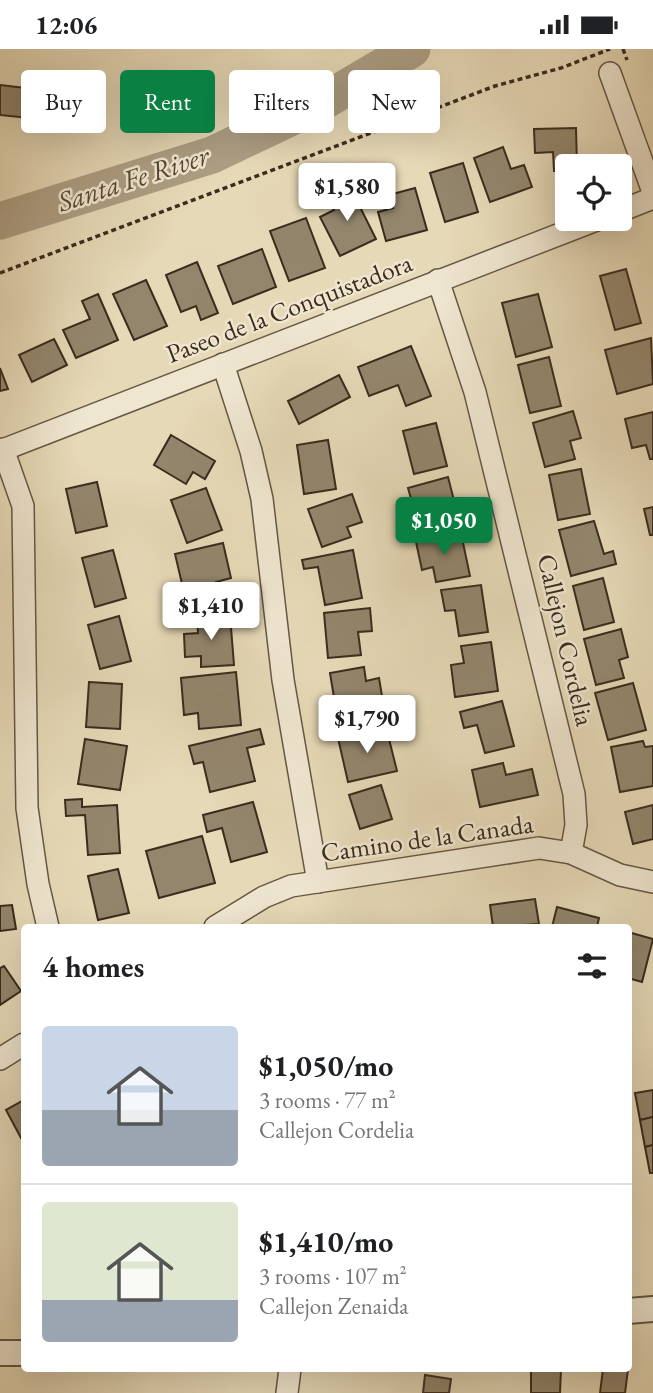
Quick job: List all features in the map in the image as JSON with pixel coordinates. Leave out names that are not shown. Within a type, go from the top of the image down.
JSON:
[{"type":"street","points":[[610,73],[653,192]]},
{"type":"street","points":[[632,206],[653,198]]},
{"type":"street","name":"Paseo de la Conquistadora","points":[[2,450],[567,231]]},
{"type":"street","name":"Callejon Cordelia","points":[[438,280],[478,404],[574,794],[576,825],[570,853]]},
{"type":"street","points":[[223,364],[251,451],[262,499],[283,680],[318,882]]},
{"type":"street","points":[[2,450],[23,506],[27,809],[38,884],[47,924]]},
{"type":"street","name":"Camino de la Canada","points":[[220,924],[277,891],[524,848],[570,853],[620,876],[653,882]]},
{"type":"street","points":[[0,1059],[21,1046]]},
{"type":"street","points":[[632,1311],[653,1309]]},
{"type":"street","points":[[0,1353],[21,1353]]},
{"type":"street","points":[[287,1393],[290,1372]]},
{"type":"path","points":[[0,273],[495,86],[561,68],[610,49]]},
{"type":"building","points":[[0,85],[21,88],[21,117],[0,115]]},
{"type":"building","points":[[576,128],[577,154],[555,154],[554,171],[553,152],[535,153],[534,129]]},
{"type":"building","points":[[503,147],[511,169],[524,165],[532,187],[490,202],[474,158]]},
{"type":"building","points":[[463,163],[478,212],[445,222],[430,173]]},
{"type":"building","points":[[350,187],[376,239],[340,256],[320,217],[334,210],[328,197]]},
{"type":"building","points":[[415,188],[427,230],[386,241],[378,212],[393,208],[389,195]]},
{"type":"building","points":[[306,218],[325,268],[289,281],[270,231]]},
{"type":"building","points":[[262,249],[276,287],[233,304],[218,266]]},
{"type":"building","points":[[197,262],[218,313],[201,320],[196,306],[181,312],[166,275]]},
{"type":"building","points":[[626,269],[641,323],[615,330],[600,276]]},
{"type":"building","points":[[146,280],[167,326],[134,340],[113,294]]},
{"type":"building","points":[[98,294],[118,340],[76,358],[63,330],[90,319],[82,301]]},
{"type":"building","points":[[538,294],[552,347],[516,357],[502,303]]},
{"type":"building","points":[[651,338],[653,384],[617,394],[605,350]]},
{"type":"building","points":[[54,339],[67,365],[32,382],[19,355]]},
{"type":"building","points":[[411,346],[431,396],[406,406],[398,385],[369,396],[358,367]]},
{"type":"building","points":[[549,357],[561,406],[530,413],[518,365]]},
{"type":"building","points":[[0,368],[8,389],[0,391]]},
{"type":"building","points":[[339,375],[350,397],[299,424],[288,401]]},
{"type":"building","points":[[573,411],[581,438],[570,441],[575,459],[545,467],[533,423]]},
{"type":"building","points":[[653,412],[653,459],[650,459],[646,445],[632,448],[625,419]]},
{"type":"building","points":[[436,423],[447,466],[414,474],[403,431]]},
{"type":"building","points":[[171,435],[215,461],[205,479],[193,472],[186,484],[154,465]]},
{"type":"building","points":[[328,440],[336,489],[304,494],[297,445]]},
{"type":"building","points":[[581,469],[590,514],[558,520],[549,475]]},
{"type":"building","points":[[448,477],[459,520],[431,528],[428,517],[417,520],[408,488]]},
{"type":"building","points":[[97,482],[107,526],[76,533],[66,489]]},
{"type":"building","points":[[206,488],[222,530],[187,543],[171,500]]},
{"type":"building","points":[[352,494],[362,522],[347,527],[351,537],[322,547],[308,509]]},
{"type":"building","points":[[653,507],[653,535],[650,535],[644,509]]},
{"type":"building","points":[[594,521],[604,554],[613,551],[616,564],[571,576],[559,530]]},
{"type":"building","points":[[461,533],[470,576],[436,582],[433,567],[422,570],[416,542]]},
{"type":"building","points":[[223,543],[231,578],[216,582],[219,597],[187,605],[175,554]]},
{"type":"building","points":[[113,550],[126,598],[95,607],[82,558]]},
{"type":"building","points":[[353,550],[362,598],[325,605],[318,567],[304,569],[302,560]]},
{"type":"building","points":[[603,578],[614,622],[584,630],[573,586]]},
{"type":"building","points":[[481,585],[488,632],[459,636],[455,610],[445,611],[441,590]]},
{"type":"building","points":[[370,608],[372,631],[358,632],[361,655],[328,658],[324,613]]},
{"type":"building","points":[[230,615],[234,665],[201,667],[201,656],[185,657],[184,634],[198,633],[197,617]]},
{"type":"building","points":[[119,616],[131,661],[100,669],[88,625]]},
{"type":"building","points":[[621,629],[628,657],[619,660],[624,678],[596,685],[584,639]]},
{"type":"building","points":[[491,642],[498,691],[455,697],[451,665],[464,663],[461,646]]},
{"type":"building","points":[[364,667],[366,681],[379,678],[385,714],[338,722],[330,673]]},
{"type":"building","points":[[236,672],[241,725],[199,729],[198,713],[184,715],[181,678]]},
{"type":"building","points":[[89,682],[122,684],[120,729],[86,727]]},
{"type":"building","points":[[633,683],[646,730],[608,740],[595,693]]},
{"type":"building","points":[[502,701],[514,746],[485,753],[477,725],[464,728],[460,712]]},
{"type":"building","points":[[386,727],[397,771],[348,782],[338,738]]},
{"type":"building","points":[[260,729],[264,744],[247,748],[255,781],[210,792],[203,762],[194,764],[189,746]]},
{"type":"building","points":[[85,739],[127,746],[120,790],[78,784]]},
{"type":"building","points":[[643,741],[645,747],[653,746],[653,786],[620,792],[611,747]]},
{"type":"building","points":[[503,763],[506,775],[532,769],[538,795],[480,807],[472,770]]},
{"type":"building","points":[[381,785],[392,819],[360,829],[349,795]]},
{"type":"building","points":[[82,799],[82,807],[117,805],[120,853],[88,855],[85,815],[66,816],[65,800]]},
{"type":"building","points":[[253,802],[267,852],[231,862],[222,828],[207,832],[203,815]]},
{"type":"building","points":[[653,805],[653,839],[633,844],[625,812]]},
{"type":"building","points":[[202,836],[215,883],[159,898],[146,851]]},
{"type":"building","points":[[118,869],[129,913],[98,920],[88,876]]},
{"type":"building","points":[[535,899],[539,924],[493,924],[490,905]]},
{"type":"building","points":[[12,905],[16,929],[0,931],[0,906]]},
{"type":"building","points":[[557,907],[599,918],[598,924],[553,924]]},
{"type":"building","points":[[632,933],[653,939],[642,982],[632,979]]},
{"type":"building","points":[[4,966],[21,991],[0,1005],[0,968]]},
{"type":"building","points":[[653,1090],[653,1117],[640,1120],[635,1093]]},
{"type":"building","points":[[21,1102],[21,1138],[6,1110]]},
{"type":"building","points":[[653,1117],[653,1145],[645,1147],[640,1120]]},
{"type":"building","points":[[653,1145],[653,1173],[650,1173],[645,1147]]},
{"type":"building","points":[[531,1372],[561,1372],[560,1393],[531,1393]]},
{"type":"building","points":[[603,1372],[628,1372],[625,1393],[600,1393]]},
{"type":"building","points":[[425,1375],[451,1379],[449,1393],[423,1393]]},
{"type":"waterway","name":"Santa Fe River","points":[[0,221],[212,155],[319,104],[412,49]]}]
